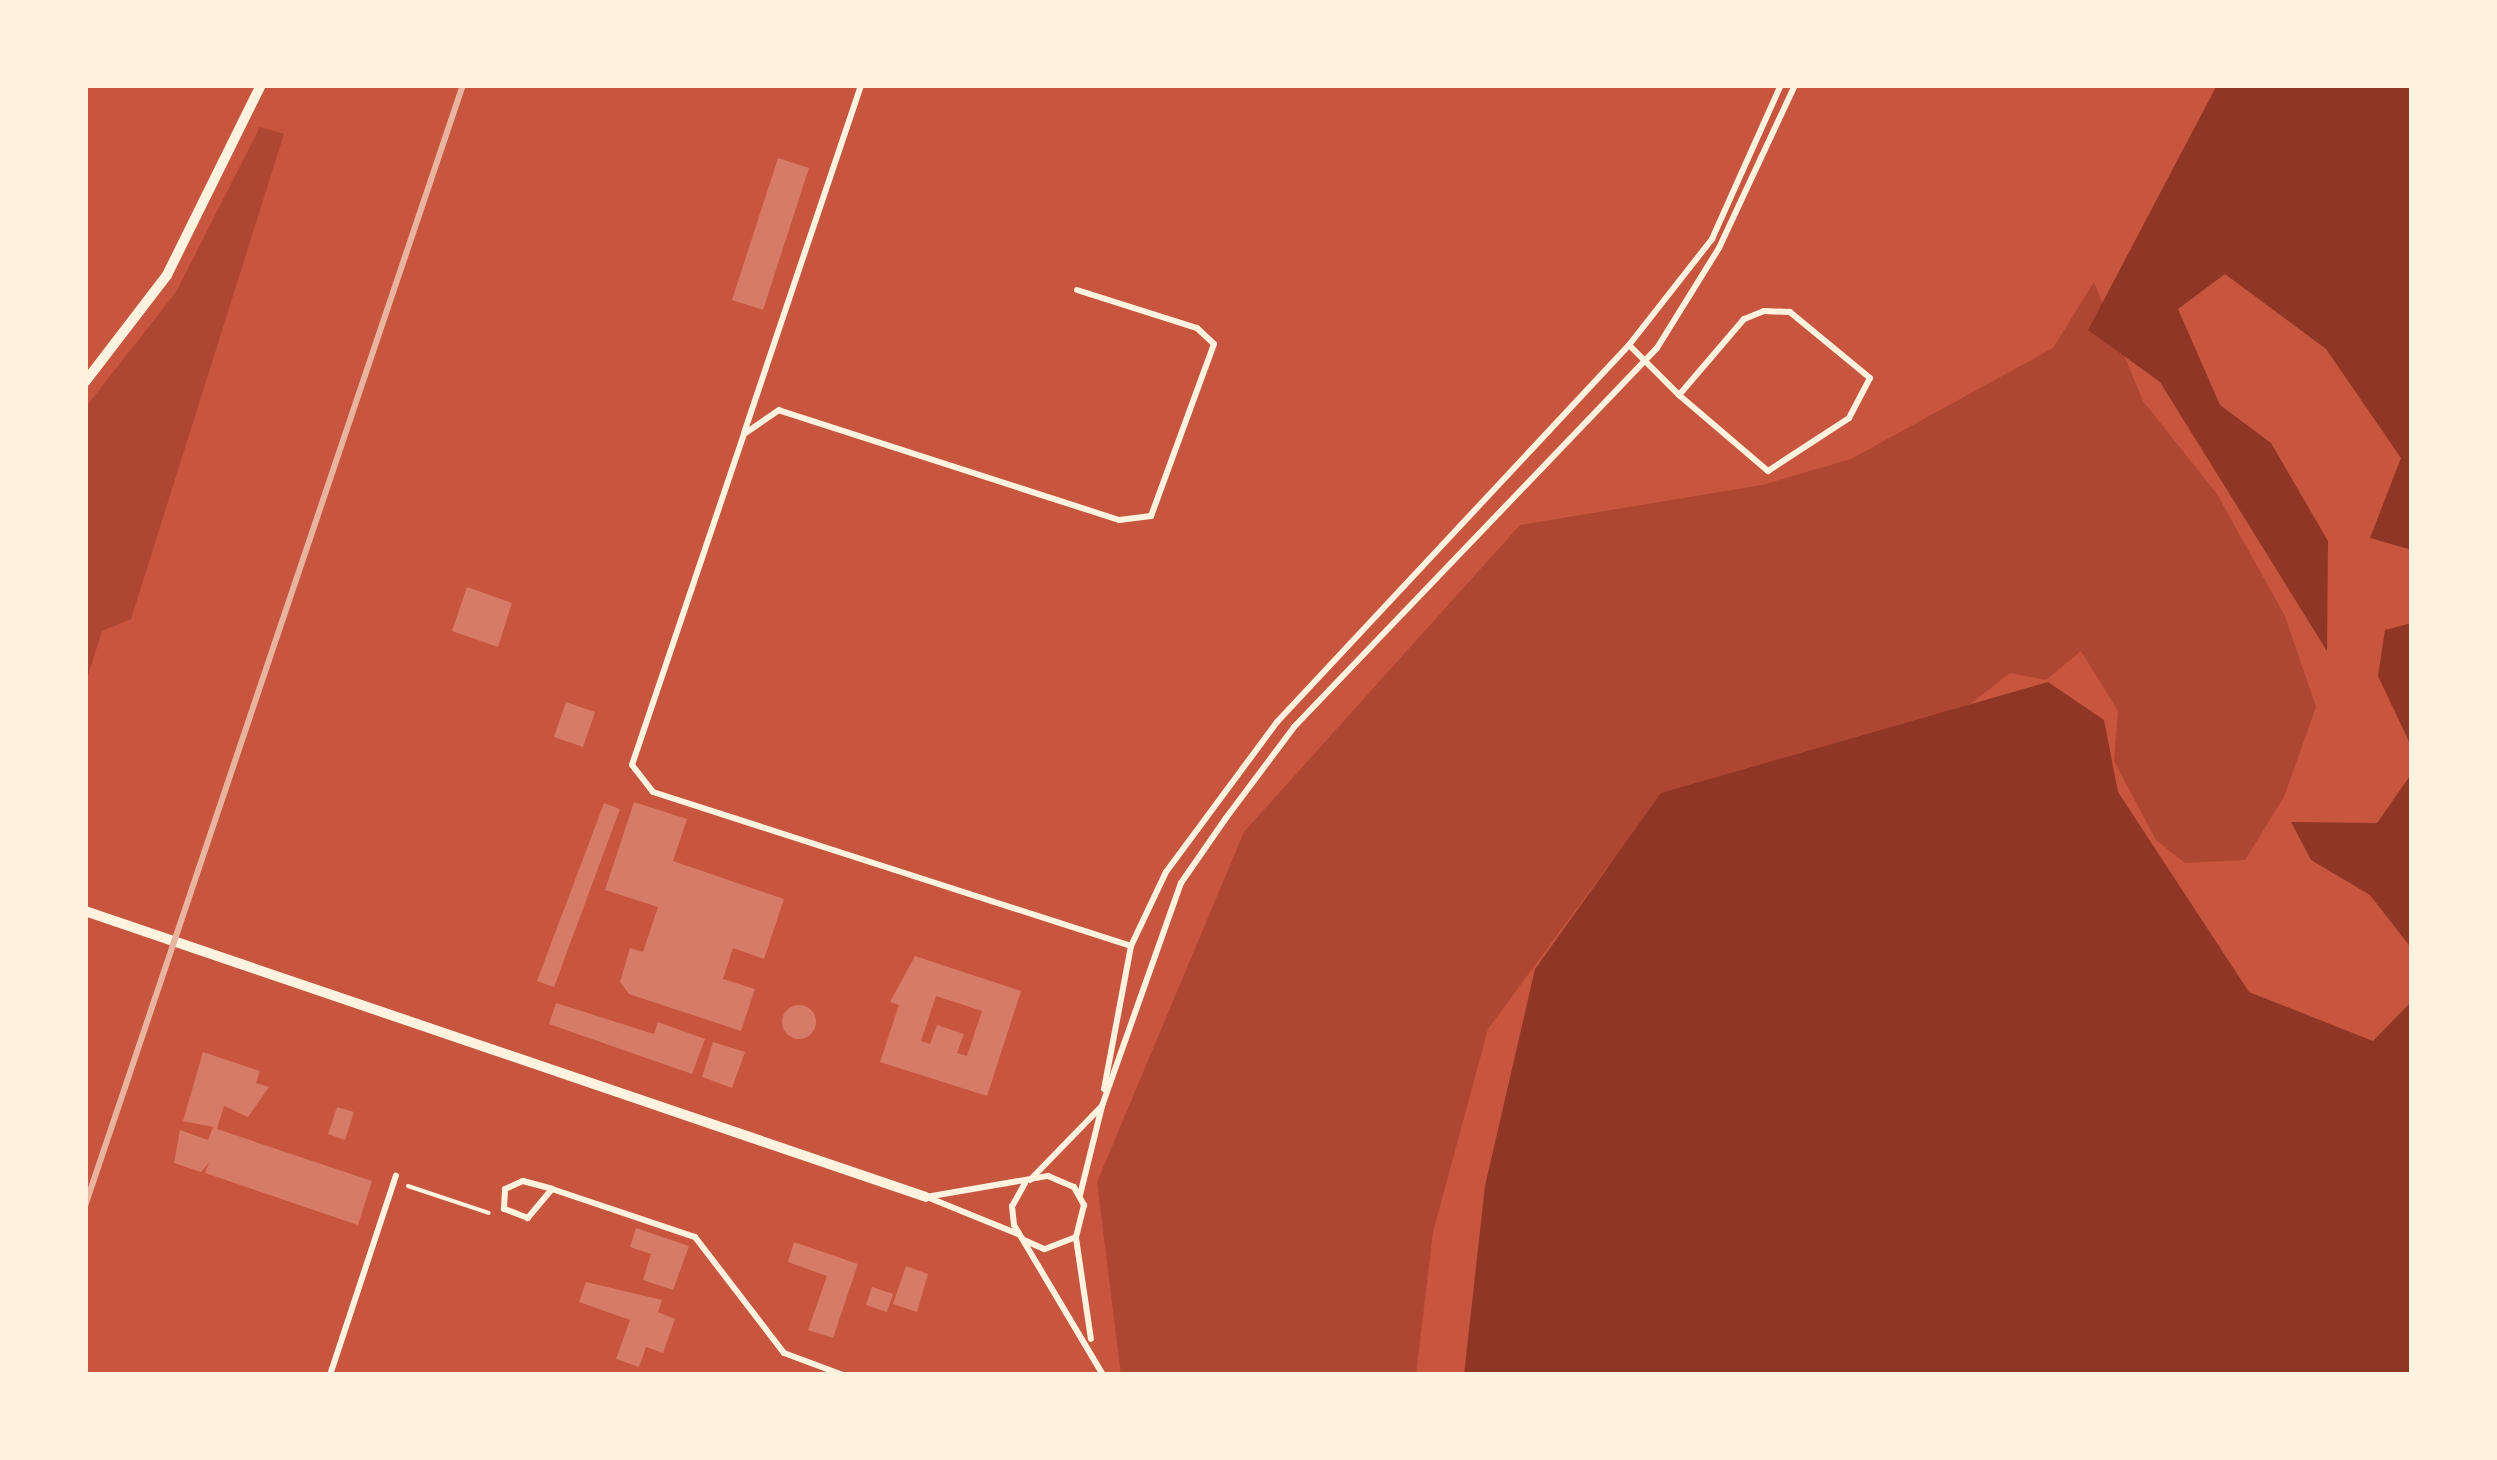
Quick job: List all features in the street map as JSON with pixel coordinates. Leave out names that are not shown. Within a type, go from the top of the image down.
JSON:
[{"type":"street","points":[[85,382],[167,276],[261,85]]},
{"type":"street","points":[[85,911],[926,1196]]},
{"type":"lane","points":[[861,85],[632,766],[638,780],[654,792],[1131,946]]},
{"type":"lane","points":[[1102,1375],[1092,1344],[1076,1236],[1080,1195],[1102,1106],[1131,946],[1166,872],[1277,722],[1629,345],[1712,239],[1782,85]]},
{"type":"lane","points":[[1092,1344],[1021,1237],[1012,1206],[1028,1181],[1102,1106],[1181,884],[1294,726],[1645,360],[1719,248],[1795,85]]},
{"type":"lane","points":[[744,434],[778,410],[1119,520],[1144,520],[1214,344],[1197,328],[1078,290]]},
{"type":"lane","points":[[1629,345],[1679,395],[1768,472],[1849,418],[1870,378],[1790,312],[1764,312],[1722,341],[1679,395]]},
{"type":"lane","points":[[330,1375],[396,1176]]},
{"type":"lane","points":[[926,1196],[1058,1177],[1080,1195]]},
{"type":"lane","points":[[552,1189],[528,1218],[504,1209],[516,1181],[552,1189],[695,1237],[784,1353],[843,1375]]},
{"type":"lane","points":[[926,1196],[1044,1249],[1076,1236]]},
{"type":"path","points":[[406,1185],[493,1215]]},
{"type":"shaded area","points":[[2217,85],[2412,85],[2412,550],[2370,538],[2401,458],[2326,349],[2225,274],[2178,309],[2220,405],[2271,443],[2328,541],[2327,651],[2160,382],[2088,330]]},
{"type":"shaded area","points":[[260,127],[284,134],[131,619],[102,631],[85,685],[85,408],[176,292]]},
{"type":"shaded area","points":[[2094,282],[2143,401],[2217,494],[2285,616],[2316,707],[2284,797],[2245,860],[2185,863],[2156,840],[2114,761],[2118,711],[2081,651],[2046,680],[2010,673],[1955,716],[1674,811],[1608,866],[1488,1029],[1433,1232],[1416,1375],[1121,1375],[1097,1182],[1244,832],[1520,525],[1762,485],[1851,459],[2053,348]]},
{"type":"shaded area","points":[[2412,623],[2412,748],[2378,676],[2385,630]]},
{"type":"shaded area","points":[[2048,682],[2104,720],[2118,792],[2249,992],[2373,1041],[2412,1001],[2412,1375],[1464,1375],[1485,1186],[1535,969],[1661,793]]},
{"type":"shaded area","points":[[2412,773],[2412,949],[2370,895],[2311,860],[2291,822],[2377,823]]},
{"type":"building","points":[[778,158],[809,168],[763,310],[732,300]]},
{"type":"building","points":[[467,587],[512,603],[498,647],[452,631]]},
{"type":"building","points":[[566,702],[595,712],[583,747],[554,737]]},
{"type":"building","points":[[634,802],[687,819],[673,861],[784,899],[764,959],[733,948],[723,979],[755,989],[741,1031],[629,994],[620,982],[630,948],[643,952],[658,907],[605,890]]},
{"type":"building","points":[[604,803],[620,809],[554,987],[537,981]]},
{"type":"building","points":[[915,956],[1021,991],[987,1096],[880,1062],[899,1005],[890,1002]],"holes":[[[936,996],[982,1011],[967,1056],[957,1053],[964,1034],[937,1025],[930,1044],[921,1041]]]},
{"type":"building","points":[[556,1003],[654,1034],[658,1022],[705,1039],[692,1074],[549,1024]]},
{"type":"building","points":[[799,1005],[811,1010],[816,1022],[811,1034],[799,1039],[787,1034],[782,1022],[787,1010]]},
{"type":"building","points":[[713,1042],[745,1052],[732,1088],[702,1077]]},
{"type":"building","points":[[203,1052],[260,1071],[256,1083],[269,1087],[248,1117],[224,1106],[217,1129],[372,1181],[358,1225],[205,1173],[209,1163],[201,1172],[174,1163],[180,1130],[208,1140],[213,1127],[183,1121]]},
{"type":"building","points":[[337,1107],[354,1112],[345,1140],[328,1134]]},
{"type":"building","points":[[636,1228],[689,1246],[673,1290],[643,1280],[651,1254],[630,1247]]},
{"type":"building","points":[[794,1242],[858,1264],[833,1338],[808,1330],[827,1276],[788,1262]]},
{"type":"building","points":[[906,1266],[928,1274],[917,1312],[893,1304]]},
{"type":"building","points":[[586,1282],[662,1300],[658,1312],[675,1319],[663,1353],[646,1347],[639,1367],[616,1359],[630,1320],[579,1302]]},
{"type":"building","points":[[872,1287],[893,1294],[887,1312],[866,1305]]},
{"type":"railway","points":[[85,1206],[463,85]]}]
